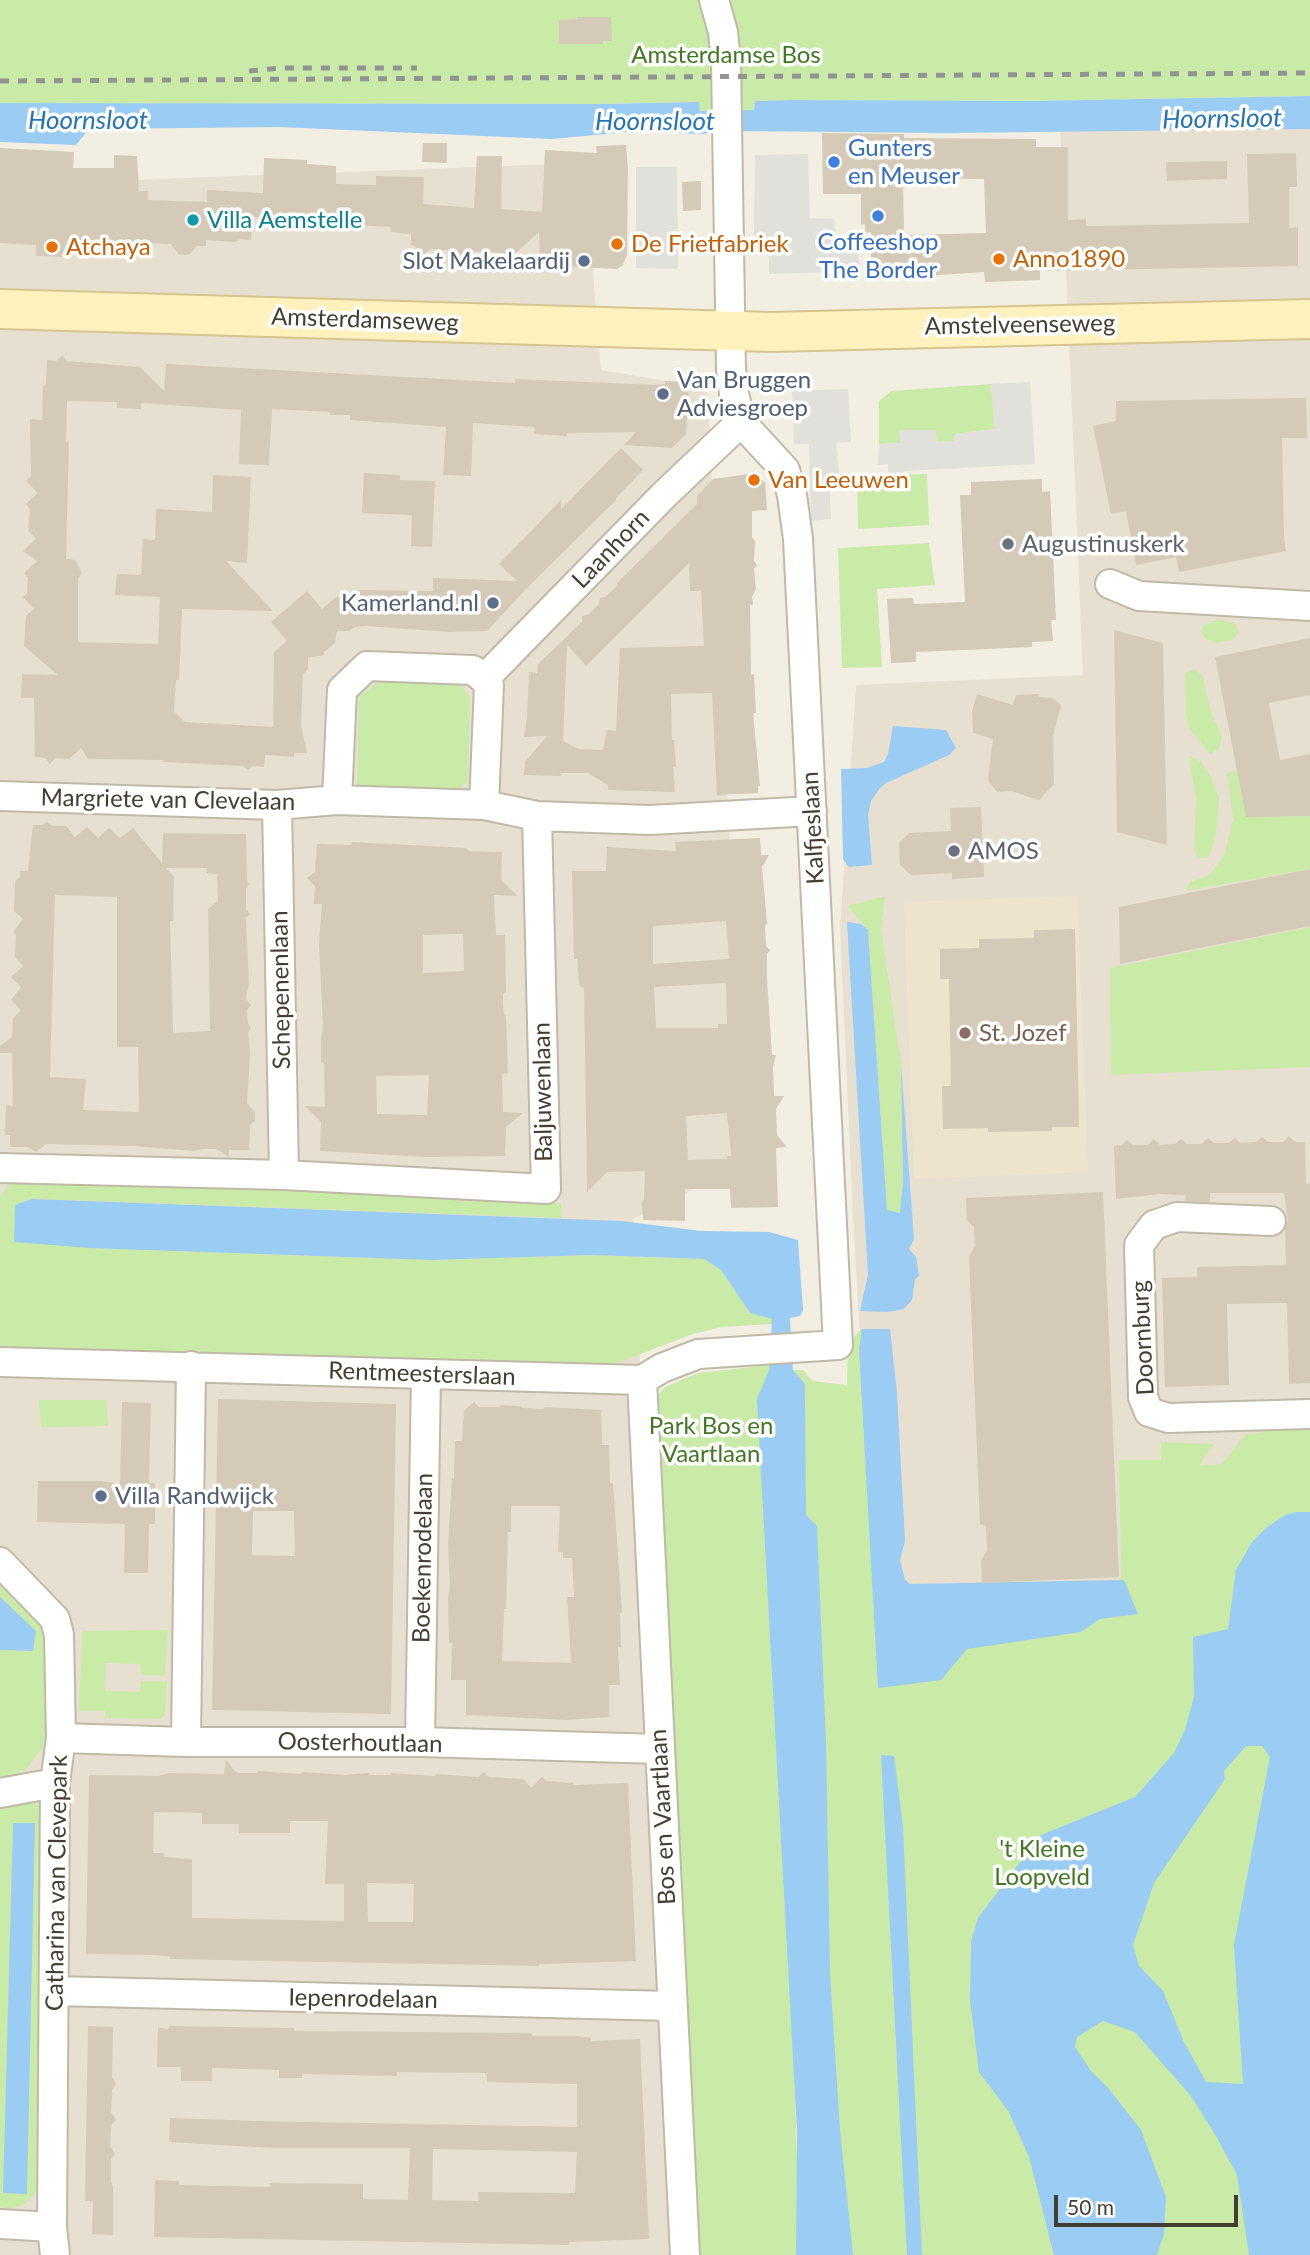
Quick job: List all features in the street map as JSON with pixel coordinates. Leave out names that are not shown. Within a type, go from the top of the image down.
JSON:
[{"type":"main road","name":"Amsterdamseweg","points":[[0,309],[730,331]]},
{"type":"main road","name":"Amstelveenseweg","points":[[730,331],[1310,319]]},
{"type":"street","name":"Kalfjeslaan","points":[[714,0],[723,32],[727,100],[730,369],[741,422],[785,470],[792,495],[798,539],[838,1345]]},
{"type":"street","name":"Laanhorn","points":[[484,679],[664,495],[741,422]]},
{"type":"street","points":[[1110,584],[1139,596],[1310,606]]},
{"type":"street","points":[[337,800],[342,690],[367,666],[473,670],[484,679],[489,685],[484,805],[537,816],[650,820],[812,811]]},
{"type":"street","name":"Margriete van Clevelaan","points":[[0,796],[278,804],[337,800],[484,805]]},
{"type":"street","name":"Schepenenlaan","points":[[278,804],[284,1175]]},
{"type":"street","name":"Baljuwenlaan","points":[[284,1175],[545,1189],[537,816]]},
{"type":"street","points":[[0,1168],[284,1175]]},
{"type":"street","name":"Doornburg","points":[[1270,1221],[1177,1217],[1154,1225],[1139,1245],[1143,1397],[1149,1412],[1168,1418],[1310,1414]]},
{"type":"street","name":"Rentmeesterslaan","points":[[0,1362],[642,1380],[662,1368],[698,1354],[838,1345]]},
{"type":"street","points":[[186,1742],[191,1366]]},
{"type":"street","name":"Boekenrodelaan","points":[[420,1742],[426,1374]]},
{"type":"street","name":"Bos en Vaartlaan","points":[[642,1380],[685,2255]]},
{"type":"street","name":"Catharina van Clevepark","points":[[0,1562],[55,1619],[59,1635],[61,1738],[55,1783],[52,2227],[55,2255]]},
{"type":"street","name":"Oosterhoutlaan","points":[[61,1738],[186,1742],[420,1742],[660,1749]]},
{"type":"street","points":[[0,1793],[55,1783]]},
{"type":"street","name":"Iepenrodelaan","points":[[54,1991],[672,2006]]},
{"type":"street","points":[[0,2224],[52,2227]]},
{"type":"shaded area","points":[[1310,125],[1310,2255],[875,1591],[853,1218],[840,929],[856,685],[1083,675],[1060,126]]},
{"type":"shaded area","points":[[808,154],[810,218],[834,219],[835,234],[858,237],[859,271],[769,274],[769,258],[754,235],[755,155]]},
{"type":"shaded area","points":[[584,163],[601,370],[707,388],[746,1163],[633,1219],[683,2255],[0,2255],[0,185]]},
{"type":"shaded area","points":[[636,167],[677,167],[678,269],[636,268]]},
{"type":"shaded area","points":[[1030,382],[1035,464],[904,471],[905,480],[888,479],[888,464],[878,465],[879,444],[900,443],[899,430],[936,430],[937,442],[954,441],[954,434],[995,429],[991,384]]},
{"type":"shaded area","points":[[848,389],[851,442],[836,443],[839,473],[829,474],[831,519],[811,521],[809,444],[794,444],[792,391]]},
{"type":"shaded area","points":[[1077,896],[1088,1172],[914,1179],[904,902]]},
{"type":"green space","name":"Amsterdamse Bos","points":[[0,0],[1310,0],[1310,96],[1031,101],[796,100],[756,101],[754,110],[700,111],[699,102],[0,103]]},
{"type":"green space","points":[[991,384],[995,429],[954,434],[954,441],[936,442],[936,430],[900,430],[900,443],[879,444],[879,401],[891,391]]},
{"type":"green space","points":[[927,474],[929,525],[858,529],[857,476]]},
{"type":"green space","points":[[929,543],[935,585],[877,589],[882,667],[842,668],[838,548]]},
{"type":"green space","points":[[1218,619],[1234,623],[1239,632],[1232,640],[1217,643],[1206,639],[1202,633],[1203,626]]},
{"type":"green space","points":[[1195,669],[1203,677],[1211,713],[1222,736],[1219,749],[1210,754],[1189,728],[1186,715],[1185,673]]},
{"type":"green space","points":[[378,682],[459,684],[470,696],[468,780],[457,792],[357,788],[359,697]]},
{"type":"green space","points":[[1189,755],[1201,762],[1219,797],[1217,826],[1208,858],[1199,858],[1194,850],[1196,800]]},
{"type":"green space","points":[[1237,770],[1246,817],[1310,816],[1310,869],[1186,891],[1190,882],[1210,875],[1225,854],[1233,819],[1227,773]]},
{"type":"green space","points":[[885,896],[881,929],[901,1064],[901,1213],[887,1211],[868,930],[848,906]]},
{"type":"green space","points":[[1310,927],[1310,1067],[1111,1075],[1110,968]]},
{"type":"green space","points":[[9,1183],[374,1192],[561,1204],[561,1218],[33,1199],[14,1241],[90,1248],[431,1260],[592,1255],[705,1259],[721,1270],[750,1313],[772,1319],[773,1324],[721,1327],[693,1334],[609,1366],[11,1349],[0,1345],[0,1198]]},
{"type":"green space","name":"'t Kleine Loopveld","points":[[862,1329],[867,1329],[885,1650],[1081,1632],[1121,1576],[1119,1460],[1161,1460],[1161,1442],[1214,1444],[1199,1466],[1222,1464],[1246,1434],[1263,1433],[1264,1429],[1310,1428],[1310,1632],[1264,2255],[833,2255],[793,1370],[803,1370],[812,1381],[847,1385],[848,1343]]},
{"type":"green space","name":"Park Bos en Vaartlaan","points":[[772,1365],[800,2255],[691,2255],[647,1408],[665,1387],[698,1373]]},
{"type":"green space","points":[[39,1400],[106,1400],[108,1426],[41,1427]]},
{"type":"green space","points":[[0,1573],[37,1610],[50,1639],[49,1719],[43,1747],[28,1767],[14,1776],[0,1778],[0,1650],[33,1651],[36,1631],[0,1597]]},
{"type":"green space","points":[[168,1630],[165,1676],[141,1675],[140,1664],[106,1663],[105,1691],[140,1692],[141,1681],[167,1681],[165,1715],[160,1719],[105,1718],[105,1711],[79,1711],[82,1631]]},
{"type":"green space","points":[[6,1803],[39,1804],[47,1818],[39,2184],[25,2204],[10,2209],[0,2207],[0,1809]],"holes":[[[35,1823],[27,2194],[4,2193],[13,1824]]]},
{"type":"water","name":"Hoornsloot","points":[[1310,96],[1310,129],[945,133],[733,131],[700,134],[638,131],[552,139],[279,127],[89,129],[76,145],[0,142],[0,103],[699,102],[700,111],[754,110],[755,101],[1031,101]]},
{"type":"water","points":[[893,726],[946,730],[956,748],[949,755],[880,788],[871,801],[868,815],[872,865],[849,867],[843,859],[841,769],[867,768],[884,762]]},
{"type":"water","points":[[847,922],[861,924],[868,930],[887,1210],[900,1213],[903,1181],[901,1064],[914,1239],[909,1249],[916,1257],[919,1276],[915,1279],[912,1300],[904,1309],[888,1312],[860,1311],[868,1275]]},
{"type":"water","points":[[32,1199],[621,1221],[701,1231],[769,1232],[798,1240],[803,1310],[800,1316],[790,1318],[793,1370],[805,1384],[806,1515],[817,1526],[826,1743],[830,1974],[840,2130],[853,2255],[796,2255],[797,2132],[757,1399],[769,1370],[772,1319],[750,1313],[721,1270],[704,1259],[592,1255],[431,1260],[90,1248],[14,1242],[15,1205]]},
{"type":"water","points":[[862,1329],[890,1329],[897,1393],[905,1541],[900,1560],[905,1580],[910,1584],[1124,1580],[1138,1614],[1100,1619],[1081,1632],[967,1649],[941,1680],[878,1688],[859,1349]]},
{"type":"water","points":[[1310,1512],[1310,2255],[1249,2255],[1237,2175],[1216,2136],[1191,2096],[1135,2032],[1103,2021],[1077,2037],[1075,2047],[1091,2071],[1141,2130],[1166,2197],[1164,2234],[1157,2255],[1054,2255],[1029,2157],[1009,2112],[979,2072],[970,2000],[971,1942],[978,1918],[1041,1835],[1135,1797],[1174,1753],[1185,1730],[1194,1697],[1193,1637],[1228,1629],[1236,1570],[1252,1542],[1285,1515]],"holes":[[[1246,1746],[1262,1746],[1270,1757],[1234,1945],[1243,2084],[1206,2082],[1184,2042],[1163,1991],[1139,1966],[1133,1945],[1154,1883],[1225,1779],[1224,1771]]]},
{"type":"water","points":[[0,1597],[36,1631],[33,1651],[0,1650]]},
{"type":"water","points":[[881,1755],[894,1756],[903,1827],[922,2255],[907,2255]]},
{"type":"water","points":[[13,1823],[35,1823],[27,2194],[3,2193]]},
{"type":"building","points":[[611,17],[612,41],[603,41],[603,44],[559,44],[559,20]]},
{"type":"building","points":[[822,133],[904,134],[904,138],[1036,139],[1036,147],[1068,147],[1068,220],[1086,219],[1086,226],[1249,223],[1247,154],[1296,153],[1297,187],[1289,187],[1289,228],[1298,227],[1298,266],[1040,271],[1040,280],[985,282],[984,272],[925,276],[871,274],[871,232],[865,233],[865,224],[861,225],[861,194],[823,194]],"holes":[[[903,178],[984,179],[986,233],[904,235]]]},
{"type":"building","points":[[423,143],[447,143],[447,163],[422,162]]},
{"type":"building","points":[[626,145],[627,254],[623,265],[617,269],[540,265],[539,232],[509,259],[503,253],[472,251],[472,268],[457,251],[430,249],[416,263],[416,246],[411,245],[411,234],[391,232],[391,227],[252,217],[251,240],[206,240],[206,246],[197,246],[190,254],[185,255],[178,254],[171,244],[128,242],[128,249],[73,245],[67,246],[66,257],[36,256],[36,245],[0,243],[0,148],[74,152],[73,168],[114,168],[114,155],[137,156],[139,191],[148,191],[148,200],[207,202],[207,190],[263,193],[264,158],[307,160],[307,164],[336,166],[336,184],[376,185],[376,176],[424,177],[423,204],[474,208],[477,156],[502,156],[501,209],[542,212],[545,150],[597,153],[596,146]]},
{"type":"building","points":[[1227,161],[1227,179],[1167,181],[1166,162]]},
{"type":"building","points":[[701,181],[701,210],[683,211],[682,182]]},
{"type":"building","points":[[62,355],[67,361],[140,367],[164,391],[166,364],[515,383],[515,379],[654,385],[665,384],[665,381],[689,382],[686,434],[672,448],[624,445],[636,432],[567,433],[567,436],[534,434],[535,427],[473,423],[471,476],[443,475],[446,427],[350,420],[350,415],[330,415],[330,412],[272,409],[269,465],[239,464],[241,410],[141,403],[141,409],[117,408],[117,402],[67,401],[66,442],[69,442],[66,559],[75,560],[82,573],[78,579],[78,642],[158,644],[160,597],[115,595],[117,574],[141,575],[143,539],[155,540],[156,509],[212,512],[213,475],[251,477],[247,563],[226,561],[273,611],[182,609],[179,680],[176,680],[174,711],[185,722],[273,727],[274,652],[287,641],[271,622],[307,591],[322,609],[336,597],[355,597],[355,590],[433,591],[433,578],[517,581],[499,564],[561,500],[561,509],[621,448],[643,470],[487,631],[449,632],[367,626],[337,631],[335,643],[324,655],[308,658],[308,669],[303,674],[301,725],[307,753],[294,753],[294,757],[265,755],[264,767],[253,766],[248,770],[243,766],[163,760],[88,759],[81,748],[69,759],[55,758],[50,764],[45,758],[35,757],[34,698],[21,698],[22,674],[58,675],[24,646],[26,616],[34,609],[23,597],[27,593],[28,578],[24,573],[37,561],[23,551],[36,539],[28,530],[30,509],[26,504],[38,493],[26,481],[31,476],[30,419],[42,420],[47,360],[56,361]]},
{"type":"building","points":[[1306,398],[1307,438],[1282,438],[1286,551],[1179,572],[1176,557],[1136,565],[1126,511],[1111,514],[1093,426],[1116,421],[1116,401]]},
{"type":"building","points":[[364,473],[400,475],[400,480],[435,481],[432,547],[411,546],[412,515],[362,513]]},
{"type":"building","points":[[750,474],[765,482],[767,510],[752,511],[754,561],[757,565],[754,569],[756,589],[752,597],[753,605],[750,605],[751,675],[754,674],[756,713],[753,713],[760,786],[758,793],[717,795],[712,693],[671,694],[675,792],[608,790],[608,785],[588,773],[561,773],[561,776],[524,775],[525,762],[547,736],[524,737],[529,672],[537,673],[538,664],[582,622],[582,616],[588,615],[599,604],[600,598],[617,586],[697,504],[697,496],[713,479]],"holes":[[[689,563],[690,591],[701,591],[704,646],[620,648],[616,731],[607,730],[603,750],[578,749],[563,741],[567,645],[586,666]]]},
{"type":"building","name":"Augustinuskerk","points":[[1042,479],[1042,492],[1050,491],[1056,620],[1051,620],[1053,641],[1032,642],[1032,647],[916,652],[916,662],[891,663],[887,599],[913,598],[914,604],[965,602],[960,495],[971,495],[971,482]]},
{"type":"building","points":[[1114,630],[1163,643],[1167,845],[1117,832]]},
{"type":"building","points":[[1310,638],[1310,695],[1269,703],[1280,760],[1310,754],[1310,816],[1246,817],[1215,657]]},
{"type":"building","points":[[977,694],[1013,705],[1016,695],[1038,694],[1039,697],[1052,698],[1061,705],[1053,736],[1054,784],[1039,800],[1011,791],[997,792],[988,780],[993,739],[973,733],[972,712]]},
{"type":"building","points":[[981,807],[984,877],[952,879],[952,873],[911,875],[900,865],[899,843],[909,833],[951,831],[950,808]]},
{"type":"building","points":[[47,822],[53,826],[66,826],[75,837],[87,827],[98,838],[109,828],[120,838],[133,828],[162,863],[163,833],[246,834],[249,884],[246,889],[246,909],[250,914],[246,918],[249,983],[246,999],[251,1005],[247,1010],[251,1028],[248,1033],[250,1054],[247,1103],[255,1112],[255,1121],[250,1125],[249,1150],[229,1150],[229,1157],[216,1149],[193,1151],[134,1146],[46,1144],[36,1152],[28,1147],[10,1147],[10,1135],[5,1135],[6,1105],[13,1106],[12,1053],[0,1053],[0,1046],[12,1037],[13,1019],[21,1010],[11,1000],[21,987],[11,977],[23,966],[15,957],[16,935],[13,932],[23,919],[14,911],[15,881],[20,877],[20,871],[28,871],[33,825]],"holes":[[[166,868],[207,868],[207,873],[217,874],[218,901],[208,909],[210,1031],[173,1033],[170,921],[173,921],[174,877]],[[55,895],[117,897],[117,1047],[138,1047],[139,1112],[83,1110],[86,1079],[50,1077]]]},
{"type":"building","points":[[760,838],[761,855],[769,855],[762,867],[767,923],[766,946],[770,950],[767,954],[767,980],[772,1055],[776,1055],[773,1067],[774,1096],[784,1096],[776,1109],[777,1135],[787,1147],[776,1148],[778,1207],[731,1208],[730,1189],[685,1189],[685,1221],[643,1220],[645,1171],[607,1172],[587,1192],[584,988],[579,985],[577,959],[574,959],[572,871],[606,871],[607,847],[676,851],[675,842]],"holes":[[[726,921],[729,959],[653,964],[653,926]],[[726,983],[727,1024],[718,1024],[718,1028],[656,1028],[654,987]],[[727,1113],[731,1156],[727,1156],[727,1159],[688,1160],[686,1116]]]},
{"type":"building","points":[[352,842],[502,852],[501,880],[518,896],[494,895],[496,935],[505,935],[506,992],[503,994],[503,1005],[506,1016],[508,1073],[502,1074],[503,1112],[523,1113],[506,1127],[505,1156],[428,1157],[320,1151],[321,1122],[305,1106],[325,1107],[324,1064],[321,1062],[323,1029],[319,943],[322,904],[314,904],[315,886],[307,878],[315,872],[317,844],[351,845]],"holes":[[[463,934],[464,971],[423,973],[423,935]],[[429,1075],[427,1115],[377,1114],[376,1076]]]},
{"type":"building","points":[[1310,869],[1310,926],[1120,964],[1119,907]]},
{"type":"building","points":[[1075,929],[1079,1127],[1052,1127],[1052,1131],[988,1132],[988,1128],[943,1129],[942,1086],[951,1086],[949,979],[940,979],[940,949],[979,948],[979,939],[1034,938],[1034,930]]},
{"type":"building","points":[[1289,1136],[1295,1142],[1305,1142],[1306,1184],[1310,1183],[1310,1383],[1289,1384],[1287,1303],[1227,1304],[1229,1385],[1165,1387],[1162,1278],[1197,1277],[1197,1267],[1286,1265],[1285,1229],[1288,1221],[1284,1193],[1210,1193],[1210,1202],[1186,1201],[1185,1195],[1159,1194],[1116,1199],[1114,1146],[1127,1140],[1133,1145],[1148,1145],[1154,1139],[1160,1145],[1175,1144],[1181,1139],[1187,1144],[1202,1144],[1208,1138],[1214,1143],[1229,1143],[1235,1138],[1240,1143],[1256,1142],[1262,1137],[1268,1142],[1283,1142]]},
{"type":"building","points":[[1103,1192],[1119,1577],[982,1583],[981,1561],[987,1550],[986,1526],[980,1524],[969,1257],[975,1246],[974,1227],[967,1220],[966,1198]]},
{"type":"building","points":[[218,1399],[396,1404],[391,1714],[212,1710]],"holes":[[[253,1511],[294,1511],[295,1556],[252,1555]]]},
{"type":"building","points":[[122,1402],[151,1403],[149,1483],[155,1483],[155,1524],[149,1524],[148,1573],[124,1573],[125,1524],[37,1522],[38,1481],[102,1481],[120,1484]]},
{"type":"building","points":[[474,1402],[479,1407],[501,1405],[601,1410],[602,1445],[609,1445],[610,1483],[613,1483],[622,1612],[621,1647],[618,1647],[620,1685],[609,1685],[609,1717],[567,1720],[466,1715],[466,1680],[451,1680],[452,1643],[449,1643],[448,1599],[448,1546],[455,1441],[462,1441],[464,1411]],"holes":[[[511,1506],[560,1506],[558,1552],[563,1552],[563,1558],[572,1558],[574,1597],[567,1597],[571,1663],[502,1661]]]},
{"type":"building","points":[[226,1760],[237,1773],[392,1773],[478,1777],[484,1772],[489,1777],[523,1779],[531,1788],[542,1777],[546,1781],[573,1785],[628,1783],[636,1961],[539,1966],[170,1959],[170,1956],[86,1954],[89,1775],[224,1774]],"holes":[[[154,1812],[202,1813],[202,1824],[239,1824],[239,1833],[290,1833],[290,1821],[328,1821],[325,1884],[344,1884],[344,1921],[192,1918],[192,1859],[164,1857],[164,1853],[153,1853]],[[367,1883],[414,1884],[413,1922],[368,1922]]]},
{"type":"building","points":[[88,2026],[113,2027],[112,2077],[116,2084],[112,2090],[111,2112],[116,2120],[111,2125],[110,2146],[115,2154],[111,2159],[113,2235],[92,2234],[93,2201],[85,2201]]},
{"type":"building","points":[[169,2026],[294,2028],[294,2031],[532,2033],[532,2036],[591,2038],[591,2041],[640,2039],[649,2239],[569,2242],[569,2245],[154,2237],[155,2180],[179,2181],[179,2185],[270,2187],[270,2183],[363,2184],[363,2199],[408,2200],[410,2148],[272,2148],[169,2142],[170,2118],[577,2127],[577,2084],[487,2082],[487,2073],[397,2072],[397,2076],[302,2074],[302,2078],[279,2078],[279,2070],[212,2068],[212,2081],[181,2081],[181,2067],[157,2067],[158,2028],[169,2029]],"holes":[[[433,2149],[577,2152],[575,2193],[478,2192],[479,2201],[432,2200]]]},
{"type":"railway","points":[[249,71],[281,68],[417,68]]},
{"type":"railway","points":[[0,81],[1310,73]]},
{"type":"place","name":"Gunters en Meuser","points":[[834,162]]},
{"type":"place","name":"Coffeeshop The Border","points":[[878,216]]},
{"type":"place","name":"Villa Aemstelle","points":[[193,220]]},
{"type":"place","name":"De Frietfabriek","points":[[617,244]]},
{"type":"place","name":"Atchaya","points":[[52,247]]},
{"type":"place","name":"Anno1890","points":[[999,259]]},
{"type":"place","name":"Slot Makelaardij","points":[[584,261]]},
{"type":"place","name":"Van Bruggen Adviesgroep","points":[[663,394]]},
{"type":"place","name":"Van Leeuwen","points":[[754,480]]},
{"type":"place","name":"Augustinuskerk","points":[[1008,544]]},
{"type":"place","name":"Kamerland.nl","points":[[493,603]]},
{"type":"place","name":"AMOS","points":[[954,851]]},
{"type":"place","name":"St. Jozef","points":[[965,1033]]},
{"type":"place","name":"Villa Randwijck","points":[[101,1496]]}]
